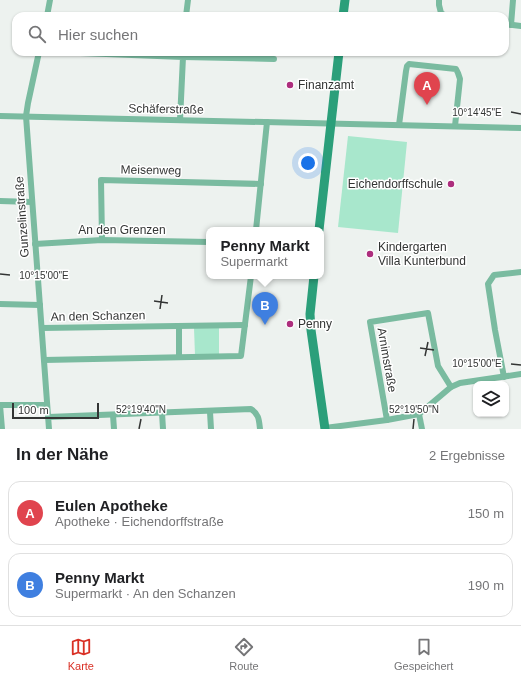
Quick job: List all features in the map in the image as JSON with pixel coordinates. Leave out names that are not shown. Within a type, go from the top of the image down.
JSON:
[{"type":"street","points":[[48,12],[50,0]]},
{"type":"street","points":[[186,12],[188,0]]},
{"type":"street","points":[[344,12],[345,0]]},
{"type":"street","points":[[439,0],[442,12]]},
{"type":"street","points":[[509,19],[513,0]]},
{"type":"street","points":[[509,24],[521,26]]},
{"type":"street","name":"Gunzelinstraße","points":[[38,56],[26,116],[49,429]]},
{"type":"street","points":[[157,56],[274,59]]},
{"type":"street","points":[[319,227],[339,56]]},
{"type":"street","points":[[180,120],[183,57]]},
{"type":"street","points":[[400,125],[406,71],[409,64],[456,69],[460,79],[455,126]]},
{"type":"street","name":"Schäferstraße","points":[[0,116],[521,128]]},
{"type":"street","points":[[256,227],[268,122]]},
{"type":"street","name":"Meisenweg","points":[[102,240],[101,180],[261,184]]},
{"type":"street","points":[[0,201],[32,202]]},
{"type":"street","name":"An den Grenzen","points":[[35,244],[102,240],[206,242]]},
{"type":"street","points":[[504,376],[494,330],[488,284],[494,275],[521,272]]},
{"type":"street","points":[[44,360],[241,356],[251,279]]},
{"type":"street","points":[[314,279],[310,314],[311,330],[325,428],[357,427],[420,414],[451,387],[460,383],[521,374]]},
{"type":"street","points":[[0,304],[40,305]]},
{"type":"street","name":"Arnimstraße","points":[[387,420],[370,322],[428,313],[438,366],[451,387]]},
{"type":"street","name":"An den Schanzen","points":[[42,328],[245,324]]},
{"type":"street","points":[[179,326],[179,357]]},
{"type":"street","points":[[2,429],[0,405],[47,405]]},
{"type":"street","points":[[48,417],[251,410],[256,412],[259,418],[260,429]]},
{"type":"street","points":[[210,412],[211,429]]},
{"type":"street","points":[[162,413],[163,429]]},
{"type":"street","points":[[420,414],[422,429]]},
{"type":"street","points":[[113,415],[114,429]]},
{"type":"green space","points":[[348,136],[407,142],[398,233],[338,227]]},
{"type":"green space","points":[[194,328],[219,328],[219,354],[195,355]]},
{"type":"place","name":"Finanzamt","points":[[290,85]]},
{"type":"place","name":"Eulen Apotheke","points":[[427,105]]},
{"type":"place","name":"Eichendorffschule","points":[[451,184]]},
{"type":"place","name":"Kindergarten Villa Kunterbund","points":[[370,254]]},
{"type":"place","name":"Penny","points":[[290,324]]},
{"type":"place","name":"Penny Markt","points":[[265,325]]}]
